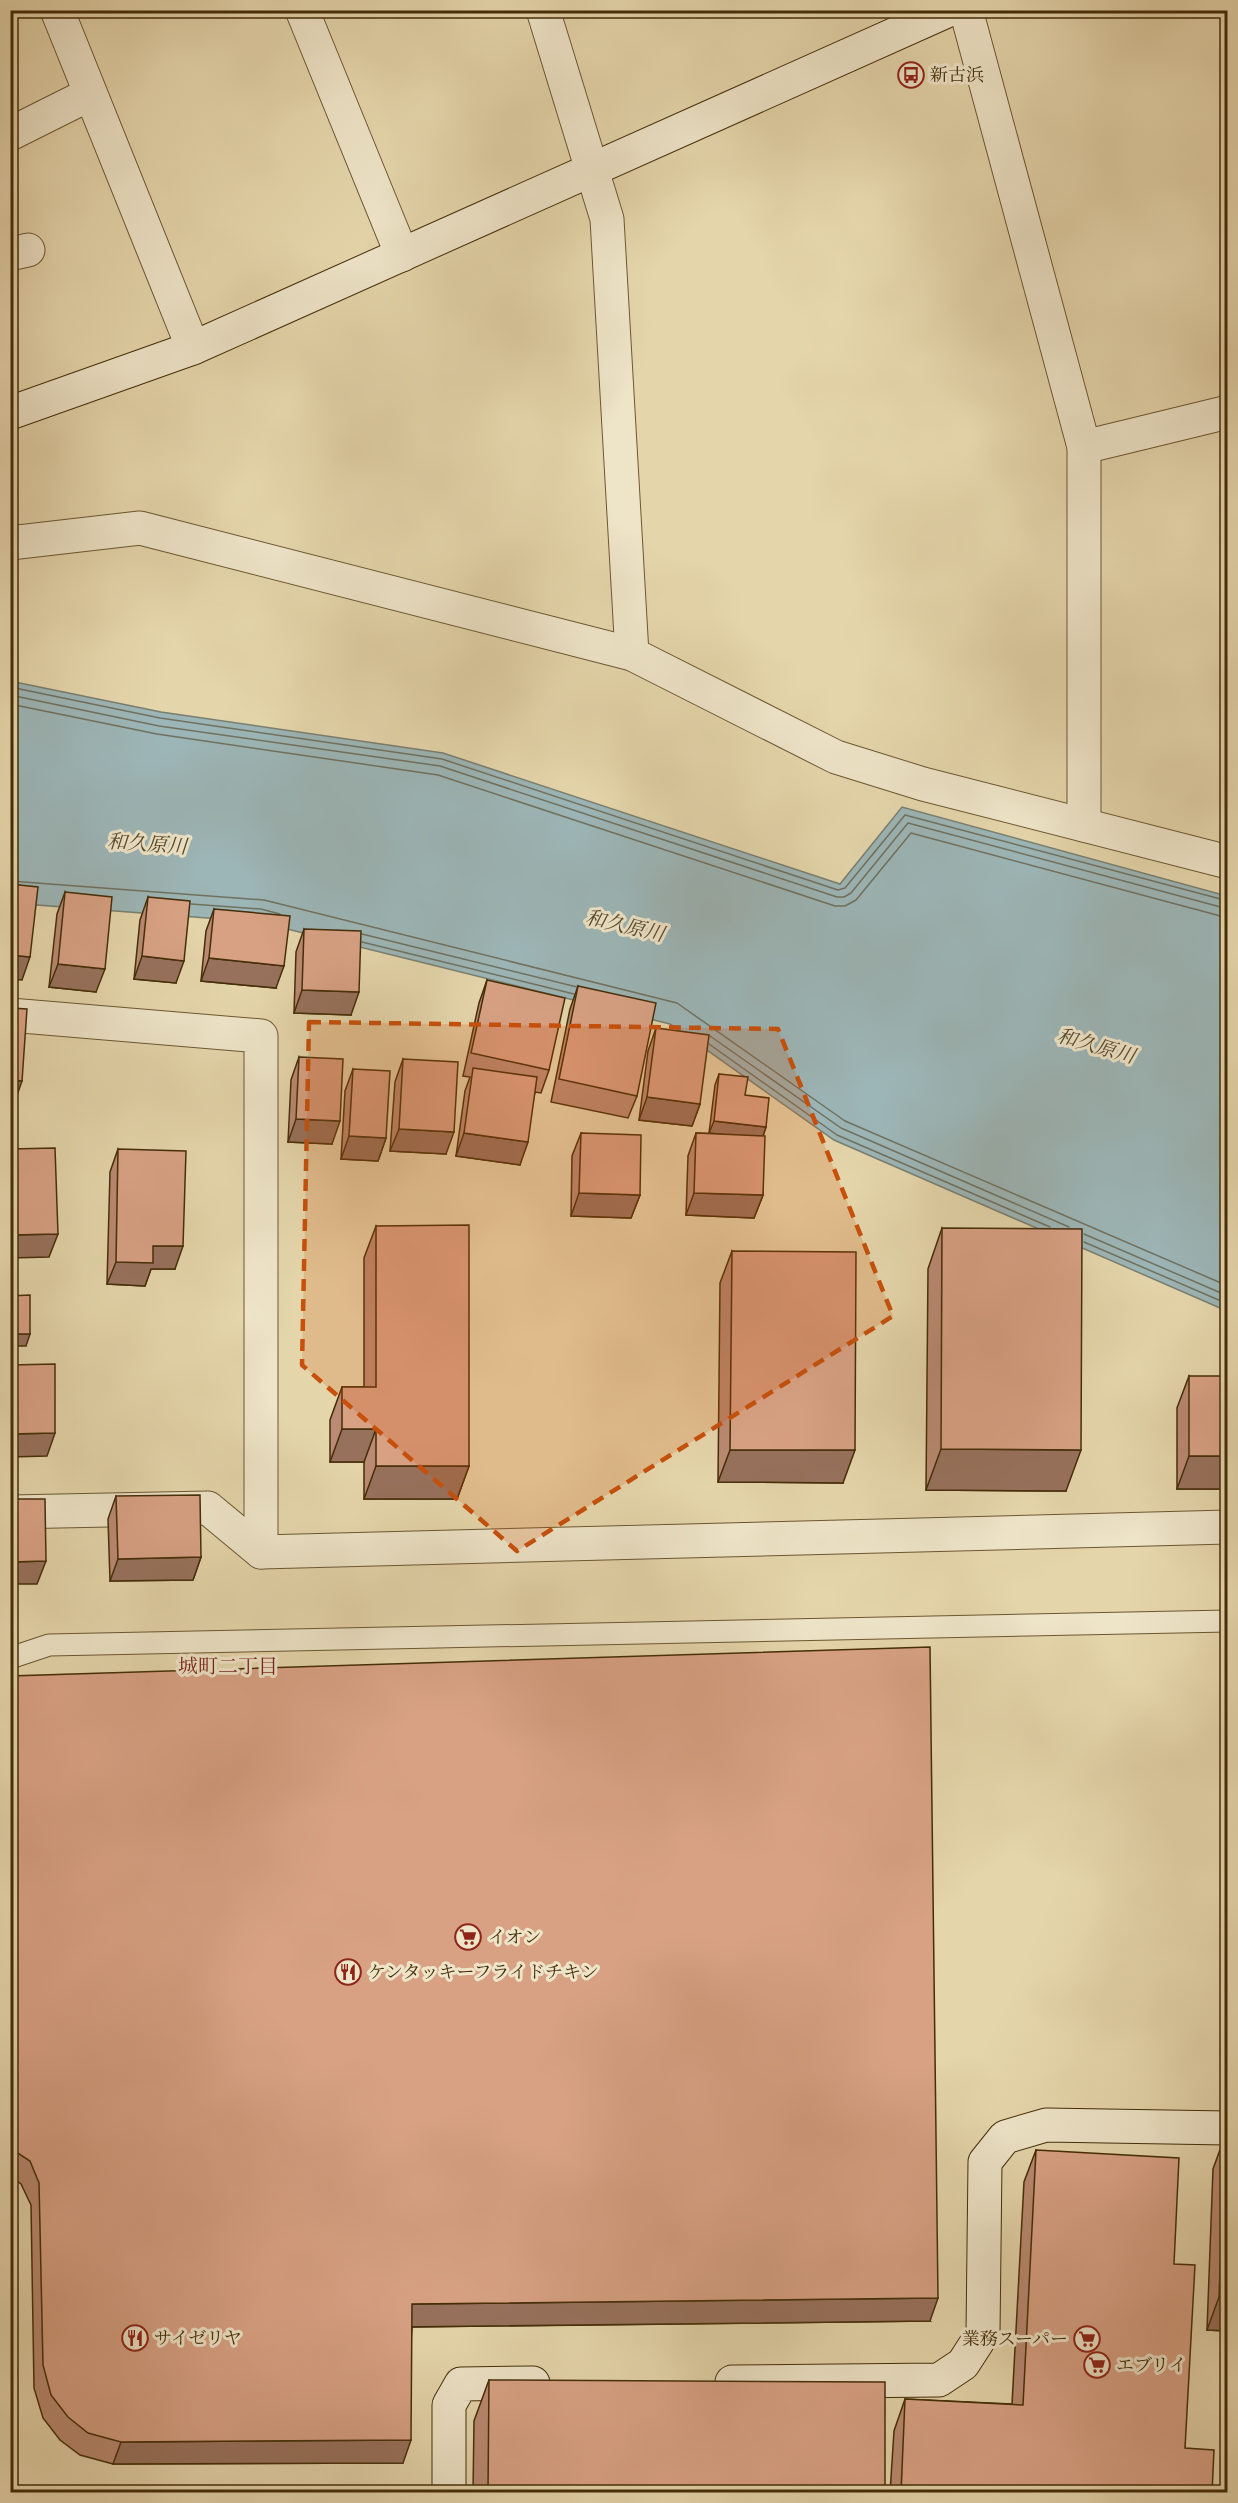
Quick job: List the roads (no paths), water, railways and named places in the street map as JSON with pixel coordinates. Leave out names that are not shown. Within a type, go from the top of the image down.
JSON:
[{"type":"street","points":[[57,10],[193,348]]},
{"type":"street","points":[[302,10],[402,255]]},
{"type":"street","points":[[543,10],[607,219],[632,654]]},
{"type":"street","points":[[10,412],[193,348],[949,10]]},
{"type":"street","points":[[966,10],[1084,447],[1084,825]]},
{"type":"street","points":[[10,134],[90,93]]},
{"type":"street","points":[[1084,447],[1227,412]]},
{"type":"street","points":[[10,543],[140,528],[632,654],[836,757],[923,784],[1227,862]]},
{"type":"street","points":[[10,1015],[261,1036],[261,1552]]},
{"type":"street","points":[[10,1512],[208,1508],[261,1552],[1227,1527]]},
{"type":"street","points":[[700,2382],[939,2380],[963,2364],[983,2332],[985,2162],[1005,2137],[1046,2125],[1227,2128]]},
{"type":"street","points":[[449,2493],[448,2405],[461,2384],[568,2383]]},
{"type":"lane","points":[[10,1658],[49,1646],[1227,1621]]},
{"type":"water","name":"和久原川","points":[[10,681],[161,712],[443,753],[840,884],[902,807],[1227,896],[1227,1311],[834,1140],[670,1024],[259,922],[11,903]]},
{"type":"place","name":"新古浜","points":[[911,75]]},
{"type":"place","name":"イオン","points":[[468,1937]]},
{"type":"place","name":"ケンタッキーフライドチキン","points":[[348,1972]]},
{"type":"place","name":"サイゼリヤ","points":[[135,2338]]},
{"type":"place","name":"業務スーパー","points":[[1087,2339]]},
{"type":"place","name":"エブリイ","points":[[1097,2365]]},
{"type":"district","name":"城町二丁目","points":[[228,1666]]}]
